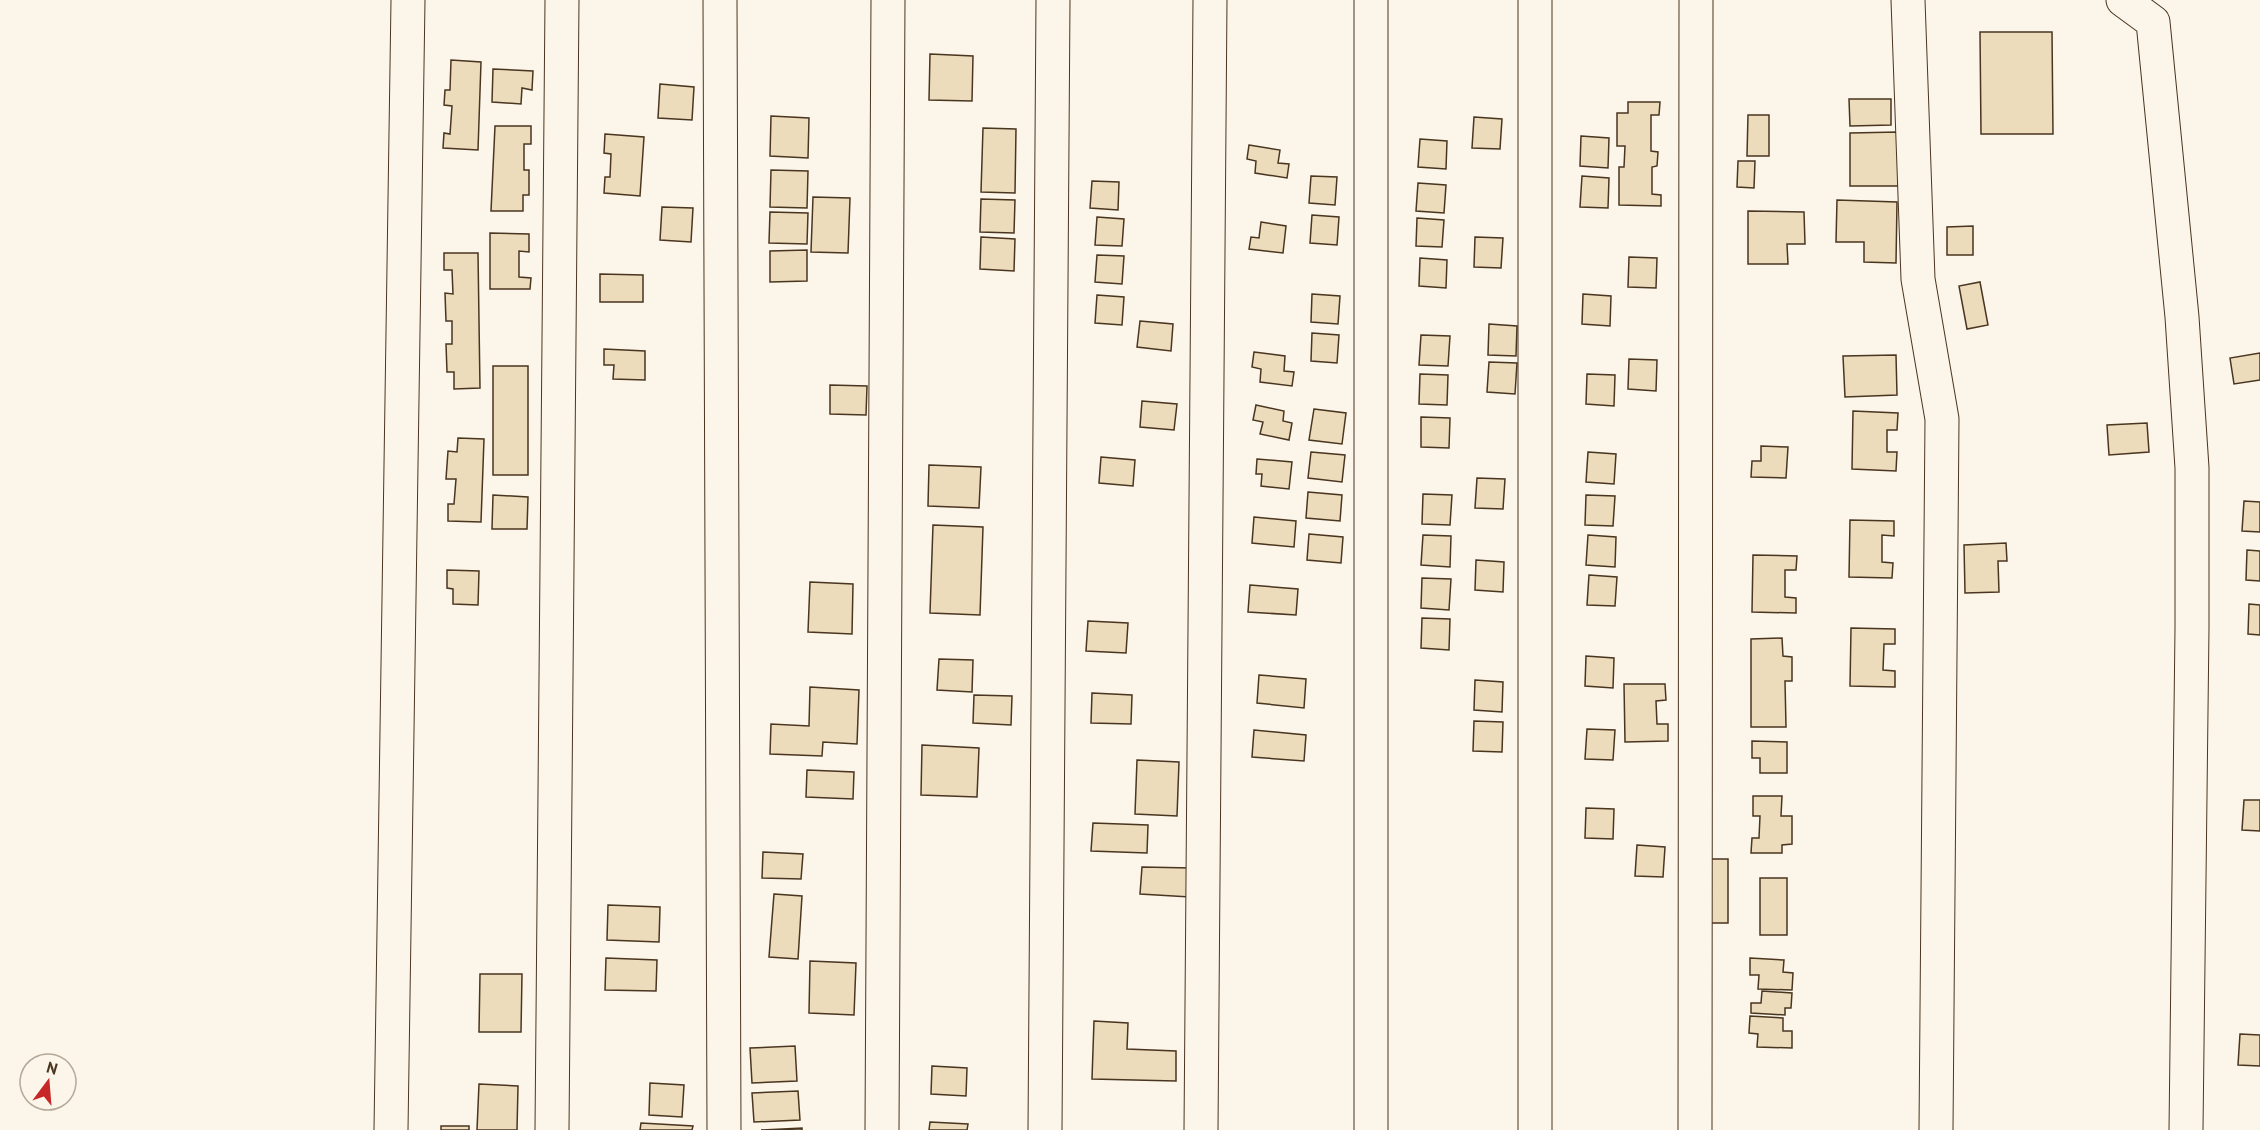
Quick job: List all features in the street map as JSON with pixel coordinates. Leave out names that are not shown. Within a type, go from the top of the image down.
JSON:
[{"type":"street","points":[[391,1130],[408,0]]},
{"type":"street","points":[[552,1130],[562,0]]},
{"type":"street","points":[[720,0],[724,1130]]},
{"type":"street","points":[[882,1130],[888,0]]},
{"type":"street","points":[[1045,1130],[1053,0]]},
{"type":"street","points":[[1201,1130],[1210,0]]},
{"type":"street","points":[[1371,0],[1371,1130]]},
{"type":"street","points":[[1534,1130],[1535,0]]},
{"type":"street","points":[[1695,1130],[1696,0]]},
{"type":"street","points":[[1908,0],[1918,279],[1942,419],[1936,1130]]},
{"type":"street","points":[[2122,0],[2153,22],[2182,317],[2192,468],[2187,1130]]},
{"type":"building","points":[[1980,32],[2052,32],[2053,134],[1981,134]]},
{"type":"building","points":[[930,54],[973,56],[972,101],[929,100]]},
{"type":"building","points":[[451,60],[481,62],[478,150],[443,148],[444,133],[450,134],[452,106],[444,105],[445,90],[450,90]]},
{"type":"building","points":[[493,69],[533,71],[532,90],[522,88],[521,104],[492,102]]},
{"type":"building","points":[[660,84],[694,87],[692,120],[658,118]]},
{"type":"building","points":[[1849,99],[1891,99],[1891,125],[1850,126]]},
{"type":"building","points":[[1628,102],[1660,102],[1659,115],[1651,115],[1651,151],[1658,152],[1657,166],[1652,167],[1652,194],[1661,195],[1661,206],[1619,205],[1619,167],[1624,167],[1625,146],[1617,146],[1617,113],[1628,113]]},
{"type":"building","points":[[1748,115],[1769,115],[1769,156],[1747,156]]},
{"type":"building","points":[[771,116],[809,118],[808,158],[770,156]]},
{"type":"building","points":[[1474,117],[1502,119],[1500,149],[1472,148]]},
{"type":"building","points":[[495,126],[531,126],[531,144],[524,144],[524,170],[529,170],[529,195],[523,195],[523,211],[491,211]]},
{"type":"building","points":[[983,128],[1016,129],[1015,193],[981,192]]},
{"type":"building","points":[[1898,132],[1898,186],[1850,186],[1850,133]]},
{"type":"building","points":[[605,134],[644,137],[640,196],[604,193],[605,177],[610,177],[611,154],[604,153]]},
{"type":"building","points":[[1581,136],[1609,138],[1608,168],[1580,166]]},
{"type":"building","points":[[1420,139],[1447,141],[1446,169],[1418,167]]},
{"type":"building","points":[[1249,145],[1280,150],[1278,163],[1289,164],[1287,178],[1255,173],[1256,161],[1247,159]]},
{"type":"building","points":[[1738,161],[1755,161],[1754,188],[1737,187]]},
{"type":"building","points":[[771,170],[808,171],[807,208],[770,207]]},
{"type":"building","points":[[1311,176],[1337,177],[1335,205],[1309,203]]},
{"type":"building","points":[[1582,176],[1609,178],[1608,208],[1580,207]]},
{"type":"building","points":[[1092,181],[1119,182],[1118,210],[1090,208]]},
{"type":"building","points":[[1418,183],[1446,185],[1444,213],[1416,211]]},
{"type":"building","points":[[813,197],[850,198],[848,253],[811,252]]},
{"type":"building","points":[[981,199],[1015,200],[1014,233],[980,232]]},
{"type":"building","points":[[1837,200],[1897,202],[1896,263],[1864,262],[1864,242],[1836,242]]},
{"type":"building","points":[[662,207],[693,208],[691,242],[660,240]]},
{"type":"building","points":[[1748,211],[1804,212],[1805,244],[1787,244],[1788,264],[1748,264]]},
{"type":"building","points":[[770,212],[808,213],[807,244],[769,243]]},
{"type":"building","points":[[1312,215],[1339,217],[1337,245],[1310,243]]},
{"type":"building","points":[[1097,217],[1124,219],[1122,246],[1095,245]]},
{"type":"building","points":[[1417,218],[1444,220],[1442,247],[1416,246]]},
{"type":"building","points":[[1261,222],[1286,226],[1283,253],[1249,249],[1251,237],[1259,238]]},
{"type":"building","points":[[1973,226],[1973,255],[1947,255],[1947,227]]},
{"type":"building","points":[[490,233],[529,234],[529,252],[519,251],[519,277],[531,278],[530,289],[490,289]]},
{"type":"building","points":[[981,237],[1015,239],[1014,271],[980,269]]},
{"type":"building","points":[[1475,237],[1503,238],[1501,268],[1474,267]]},
{"type":"building","points":[[807,250],[807,281],[770,282],[770,251]]},
{"type":"building","points":[[444,253],[478,253],[480,388],[454,389],[454,372],[447,372],[446,344],[452,344],[452,321],[446,321],[445,293],[453,294],[452,270],[444,270]]},
{"type":"building","points":[[1097,255],[1124,256],[1122,284],[1095,282]]},
{"type":"building","points":[[1629,257],[1657,258],[1656,288],[1628,287]]},
{"type":"building","points":[[1420,258],[1447,260],[1446,288],[1419,286]]},
{"type":"building","points":[[600,274],[643,275],[643,302],[600,302]]},
{"type":"building","points":[[1980,282],[1988,325],[1967,329],[1959,286]]},
{"type":"building","points":[[1312,294],[1340,296],[1338,324],[1311,322]]},
{"type":"building","points":[[1583,294],[1611,296],[1610,326],[1582,324]]},
{"type":"building","points":[[1097,295],[1124,297],[1122,325],[1095,323]]},
{"type":"building","points":[[1140,321],[1173,324],[1171,351],[1137,347]]},
{"type":"building","points":[[1489,324],[1517,326],[1516,356],[1488,355]]},
{"type":"building","points":[[1312,333],[1339,335],[1337,363],[1311,361]]},
{"type":"building","points":[[1421,335],[1450,336],[1448,366],[1419,365]]},
{"type":"building","points":[[604,349],[645,351],[645,380],[613,379],[614,365],[604,365]]},
{"type":"building","points":[[1254,352],[1285,356],[1284,371],[1294,372],[1292,386],[1260,382],[1261,369],[1252,367]]},
{"type":"building","points":[[2260,353],[2260,380],[2234,384],[2230,358]]},
{"type":"building","points":[[1896,355],[1897,395],[1845,397],[1843,356]]},
{"type":"building","points":[[1629,359],[1657,360],[1656,391],[1628,389]]},
{"type":"building","points":[[1489,362],[1517,363],[1515,394],[1487,392]]},
{"type":"building","points":[[493,366],[528,366],[528,475],[493,475]]},
{"type":"building","points":[[1420,374],[1448,375],[1447,405],[1419,404]]},
{"type":"building","points":[[1587,374],[1615,375],[1614,406],[1586,404]]},
{"type":"building","points":[[830,385],[867,386],[866,415],[830,414]]},
{"type":"building","points":[[1142,401],[1177,404],[1174,430],[1140,427]]},
{"type":"building","points":[[1256,405],[1284,411],[1283,421],[1292,423],[1289,440],[1260,434],[1263,422],[1253,420]]},
{"type":"building","points":[[1314,409],[1346,413],[1342,444],[1309,440]]},
{"type":"building","points":[[1853,411],[1898,413],[1897,430],[1887,430],[1887,452],[1897,452],[1896,471],[1852,469]]},
{"type":"building","points":[[1421,417],[1450,418],[1449,448],[1421,447]]},
{"type":"building","points":[[2147,423],[2149,452],[2109,455],[2107,425]]},
{"type":"building","points":[[458,438],[484,439],[481,522],[448,521],[448,504],[454,504],[456,479],[446,479],[448,451],[457,452]]},
{"type":"building","points":[[1761,446],[1788,447],[1786,478],[1751,477],[1752,461],[1761,461]]},
{"type":"building","points":[[1311,452],[1345,455],[1342,482],[1308,478]]},
{"type":"building","points":[[1588,452],[1616,454],[1614,484],[1586,482]]},
{"type":"building","points":[[1101,457],[1135,460],[1133,486],[1099,483]]},
{"type":"building","points":[[1257,459],[1292,462],[1289,489],[1261,486],[1262,474],[1256,474]]},
{"type":"building","points":[[929,465],[981,467],[979,508],[928,506]]},
{"type":"building","points":[[1477,478],[1505,479],[1503,509],[1475,508]]},
{"type":"building","points":[[1308,492],[1342,495],[1340,521],[1306,518]]},
{"type":"building","points":[[1423,494],[1452,495],[1450,525],[1422,524]]},
{"type":"building","points":[[493,495],[528,497],[527,529],[492,529]]},
{"type":"building","points":[[1586,495],[1615,496],[1613,526],[1585,525]]},
{"type":"building","points":[[2244,501],[2260,502],[2260,532],[2242,531]]},
{"type":"building","points":[[1254,517],[1296,521],[1294,547],[1252,543]]},
{"type":"building","points":[[1850,520],[1894,521],[1894,536],[1882,535],[1882,562],[1893,563],[1892,578],[1849,577]]},
{"type":"building","points":[[933,525],[983,527],[980,615],[930,613]]},
{"type":"building","points":[[1309,534],[1343,537],[1341,563],[1307,560]]},
{"type":"building","points":[[1423,535],[1451,536],[1450,567],[1421,565]]},
{"type":"building","points":[[1588,535],[1616,537],[1615,567],[1586,565]]},
{"type":"building","points":[[2006,543],[2007,561],[1998,561],[1999,592],[1965,593],[1964,545]]},
{"type":"building","points":[[2247,550],[2260,551],[2260,581],[2246,580]]},
{"type":"building","points":[[1753,555],[1797,556],[1796,570],[1785,570],[1785,597],[1796,598],[1796,613],[1752,612]]},
{"type":"building","points":[[1476,560],[1504,562],[1503,592],[1475,590]]},
{"type":"building","points":[[447,570],[479,571],[478,605],[453,604],[453,589],[447,588]]},
{"type":"building","points":[[1589,575],[1617,577],[1615,606],[1587,605]]},
{"type":"building","points":[[1422,578],[1451,579],[1449,610],[1421,608]]},
{"type":"building","points":[[810,582],[853,584],[852,634],[808,632]]},
{"type":"building","points":[[1250,585],[1298,589],[1296,615],[1248,612]]},
{"type":"building","points":[[2249,604],[2260,605],[2260,635],[2248,634]]},
{"type":"building","points":[[1422,618],[1450,619],[1449,650],[1421,648]]},
{"type":"building","points":[[1088,621],[1128,623],[1126,653],[1086,651]]},
{"type":"building","points":[[1851,628],[1895,629],[1895,644],[1884,644],[1883,670],[1895,671],[1895,687],[1850,686]]},
{"type":"building","points":[[1782,638],[1783,656],[1792,657],[1792,681],[1785,681],[1786,727],[1751,727],[1751,639]]},
{"type":"building","points":[[1586,656],[1614,658],[1613,688],[1585,686]]},
{"type":"building","points":[[939,659],[973,660],[972,692],[937,690]]},
{"type":"building","points":[[1259,675],[1306,679],[1304,708],[1257,703]]},
{"type":"building","points":[[1475,680],[1503,682],[1502,712],[1474,710]]},
{"type":"building","points":[[1624,684],[1665,684],[1666,700],[1656,701],[1657,724],[1668,724],[1668,741],[1625,742]]},
{"type":"building","points":[[810,687],[859,690],[857,744],[823,742],[822,756],[770,754],[771,724],[809,726]]},
{"type":"building","points":[[1092,693],[1132,695],[1131,724],[1091,723]]},
{"type":"building","points":[[974,695],[1012,696],[1011,725],[973,723]]},
{"type":"building","points":[[1474,721],[1503,722],[1502,752],[1473,751]]},
{"type":"building","points":[[1587,729],[1615,730],[1613,760],[1585,759]]},
{"type":"building","points":[[1254,730],[1306,735],[1304,761],[1252,757]]},
{"type":"building","points":[[1752,741],[1787,742],[1787,773],[1760,773],[1760,758],[1752,758]]},
{"type":"building","points":[[922,745],[979,748],[977,797],[921,795]]},
{"type":"building","points":[[1137,760],[1179,762],[1177,816],[1135,814]]},
{"type":"building","points":[[807,770],[854,772],[853,799],[806,797]]},
{"type":"building","points":[[1753,796],[1782,796],[1781,816],[1792,816],[1792,844],[1782,845],[1782,853],[1751,853],[1752,838],[1759,838],[1760,816],[1753,816]]},
{"type":"building","points":[[2244,800],[2260,800],[2260,831],[2242,830]]},
{"type":"building","points":[[1586,808],[1614,809],[1613,839],[1585,838]]},
{"type":"building","points":[[1093,823],[1148,825],[1147,853],[1091,851]]},
{"type":"building","points":[[1637,845],[1665,847],[1663,877],[1635,876]]},
{"type":"building","points":[[763,852],[803,854],[801,879],[762,878]]},
{"type":"building","points":[[1701,859],[1728,859],[1728,923],[1702,923]]},
{"type":"building","points":[[1142,867],[1191,868],[1190,897],[1140,894]]},
{"type":"building","points":[[1760,878],[1787,878],[1787,935],[1760,935]]},
{"type":"building","points":[[774,894],[802,896],[798,959],[769,957]]},
{"type":"building","points":[[608,905],[660,907],[659,942],[607,940]]},
{"type":"building","points":[[606,958],[657,960],[656,991],[605,990]]},
{"type":"building","points":[[1750,958],[1784,960],[1783,972],[1793,973],[1792,990],[1758,989],[1759,975],[1750,975]]},
{"type":"building","points":[[810,961],[856,963],[854,1015],[809,1013]]},
{"type":"building","points":[[480,974],[522,974],[521,1032],[479,1032]]},
{"type":"building","points":[[1762,991],[1792,993],[1791,1008],[1785,1008],[1785,1015],[1751,1013],[1751,1003],[1761,1003]]},
{"type":"building","points":[[1750,1016],[1783,1018],[1783,1031],[1792,1031],[1792,1048],[1757,1047],[1758,1034],[1749,1033]]},
{"type":"building","points":[[1094,1021],[1128,1023],[1127,1049],[1176,1051],[1176,1081],[1092,1079]]},
{"type":"building","points":[[2240,1034],[2260,1035],[2260,1066],[2238,1065]]},
{"type":"building","points":[[795,1046],[797,1081],[752,1083],[750,1048]]},
{"type":"building","points":[[932,1066],[967,1068],[966,1096],[931,1094]]},
{"type":"building","points":[[650,1083],[684,1085],[682,1117],[649,1115]]},
{"type":"building","points":[[479,1084],[518,1086],[517,1130],[477,1130]]},
{"type":"building","points":[[798,1091],[800,1120],[754,1122],[752,1093]]},
{"type":"building","points":[[930,1122],[968,1124],[967,1130],[929,1130]]},
{"type":"building","points":[[641,1123],[693,1126],[692,1130],[640,1130]]},
{"type":"building","points":[[441,1126],[469,1126],[469,1130],[441,1130]]},
{"type":"building","points":[[802,1128],[802,1130],[761,1130]]}]
